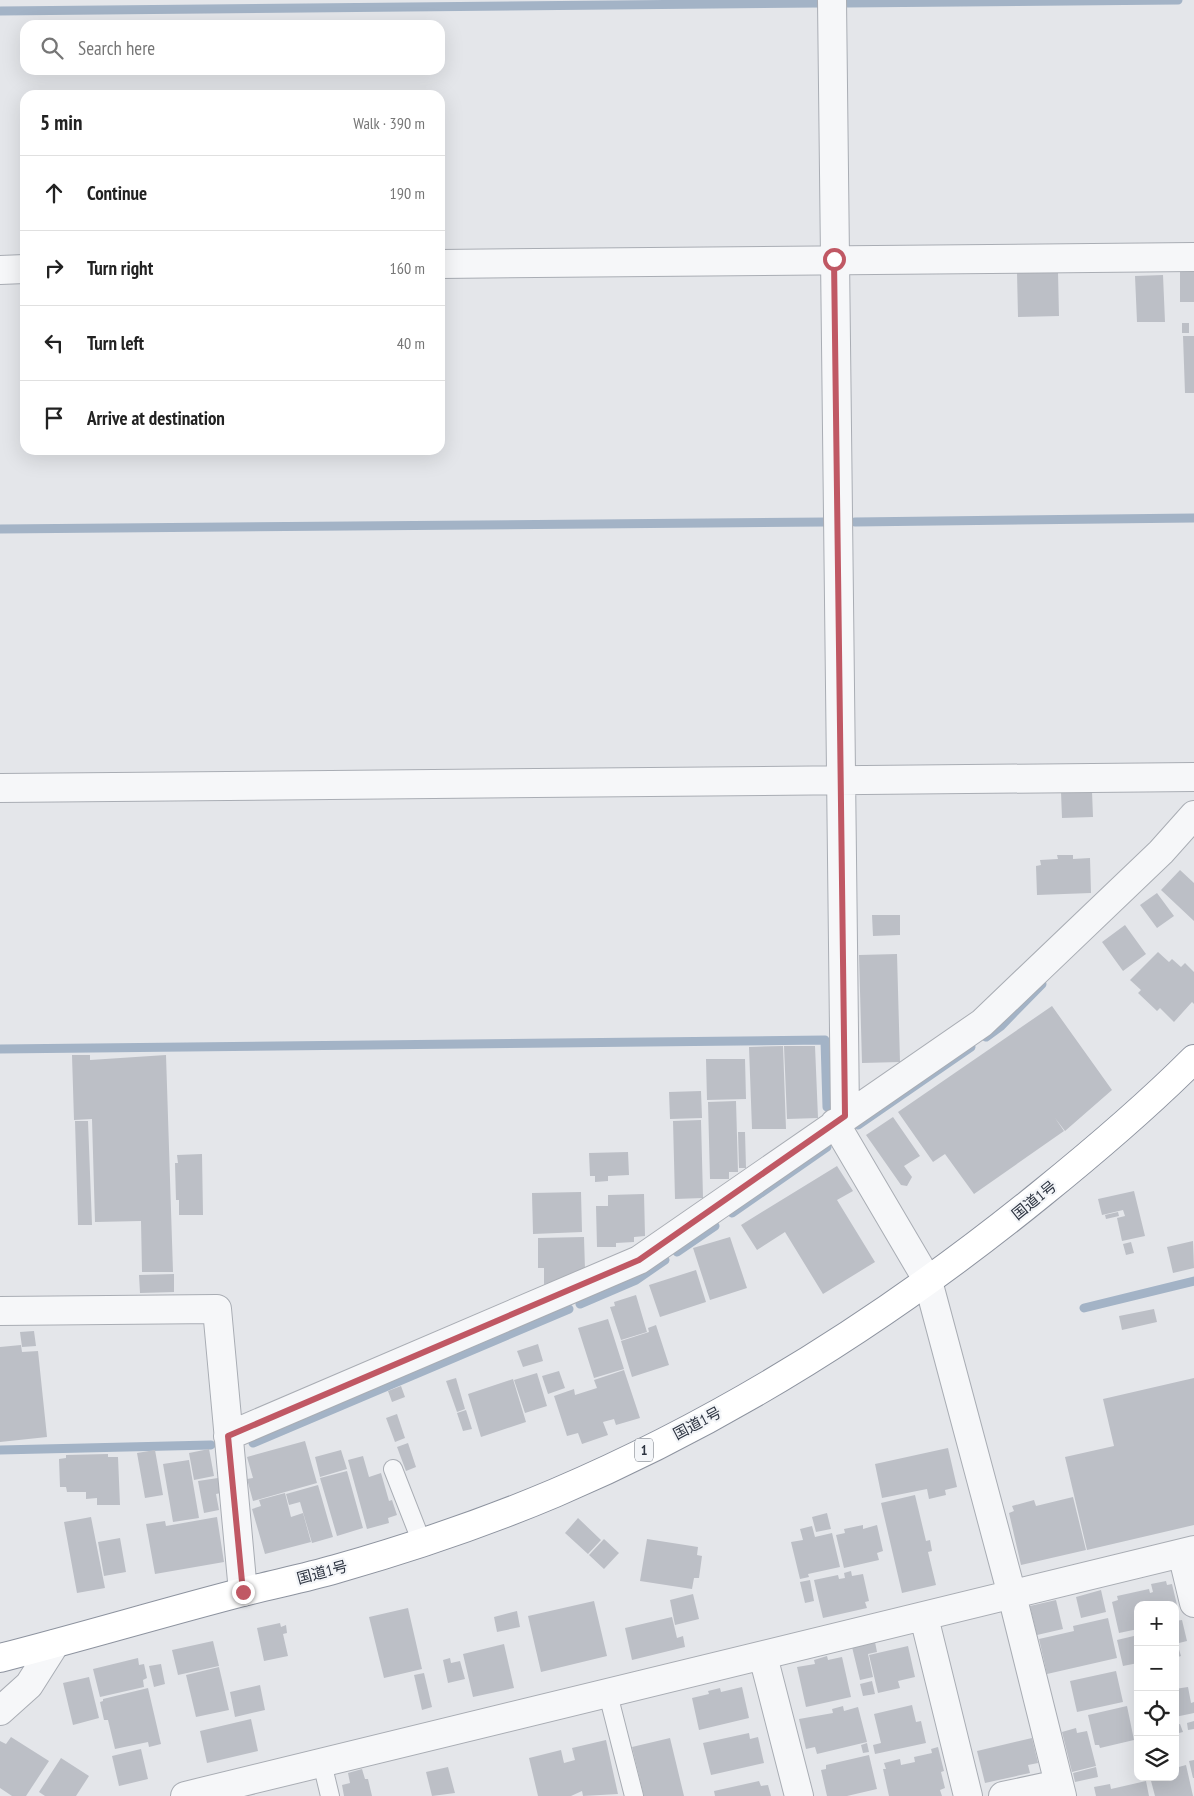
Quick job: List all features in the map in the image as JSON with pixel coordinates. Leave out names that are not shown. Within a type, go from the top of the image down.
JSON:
[{"type":"highway","name":"国道1号","points":[[0,1658],[243,1592],[334,1570],[422,1543],[554,1493],[683,1432],[775,1382],[830,1348],[928,1281],[1002,1226],[1072,1168],[1167,1086],[1194,1059]]},
{"type":"street","points":[[832,0],[840,780],[840,1120],[928,1281],[1012,1595],[1061,1790],[1003,1796]]},
{"type":"street","points":[[445,264],[1194,257]]},
{"type":"street","points":[[0,270],[20,270]]},
{"type":"street","points":[[0,788],[1194,777]]},
{"type":"street","points":[[228,1436],[639,1260],[982,1023],[1148,865],[1194,815]]},
{"type":"street","points":[[0,1311],[217,1309],[243,1592]]},
{"type":"street","points":[[185,1796],[1188,1551],[1194,1603]]},
{"type":"street","points":[[924,1617],[968,1796]]},
{"type":"street","points":[[0,1711],[29,1685],[55,1644]]},
{"type":"street","points":[[763,1656],[799,1796]]},
{"type":"lane","points":[[393,1469],[422,1543]]},
{"type":"lane","points":[[608,1694],[634,1796]]},
{"type":"lane","points":[[322,1763],[330,1796]]},
{"type":"building","points":[[1017,272],[1058,272],[1059,316],[1018,317]]},
{"type":"building","points":[[1180,272],[1194,272],[1194,302],[1180,302]]},
{"type":"building","points":[[1163,275],[1165,322],[1137,322],[1135,276]]},
{"type":"building","points":[[1182,323],[1189,323],[1189,333],[1182,333]]},
{"type":"building","points":[[1183,336],[1194,336],[1194,393],[1185,393]]},
{"type":"building","points":[[1092,791],[1093,817],[1062,818],[1061,792]]},
{"type":"building","points":[[1057,855],[1073,855],[1073,859],[1090,858],[1091,893],[1037,895],[1036,866],[1041,865],[1040,860],[1058,859]]},
{"type":"building","points":[[1180,870],[1194,883],[1194,921],[1161,890]]},
{"type":"building","points":[[1157,893],[1174,916],[1157,928],[1140,905]]},
{"type":"building","points":[[872,915],[900,915],[900,935],[873,936]]},
{"type":"building","points":[[1125,925],[1146,954],[1123,971],[1102,942]]},
{"type":"building","points":[[1158,952],[1169,962],[1172,959],[1181,967],[1185,963],[1194,972],[1194,1004],[1192,1002],[1174,1022],[1160,1008],[1157,1011],[1138,993],[1141,990],[1130,980]]},
{"type":"building","points":[[897,954],[900,1062],[862,1063],[859,955]]},
{"type":"building","points":[[1052,1006],[1112,1090],[1065,1131],[1055,1118],[1064,1131],[974,1194],[945,1154],[933,1162],[898,1112]]},
{"type":"building","points":[[783,1046],[786,1129],[752,1129],[749,1047]]},
{"type":"building","points":[[784,1046],[815,1046],[818,1118],[787,1119]]},
{"type":"building","points":[[72,1055],[90,1055],[90,1060],[166,1055],[173,1272],[142,1272],[141,1221],[95,1222],[92,1119],[74,1120]]},
{"type":"building","points":[[706,1059],[745,1059],[746,1099],[707,1100]]},
{"type":"building","points":[[701,1091],[702,1118],[670,1119],[669,1092]]},
{"type":"building","points":[[736,1101],[738,1172],[729,1172],[729,1179],[710,1179],[708,1102]]},
{"type":"building","points":[[893,1117],[920,1156],[904,1166],[912,1177],[907,1186],[901,1185],[866,1135]]},
{"type":"building","points":[[701,1120],[703,1198],[675,1199],[673,1121]]},
{"type":"building","points":[[75,1121],[88,1121],[92,1225],[78,1225]]},
{"type":"building","points":[[738,1132],[745,1132],[746,1168],[739,1168]]},
{"type":"building","points":[[628,1152],[629,1175],[608,1176],[608,1181],[595,1182],[595,1176],[590,1176],[589,1153]]},
{"type":"building","points":[[202,1154],[203,1215],[179,1215],[179,1200],[176,1200],[175,1163],[178,1163],[177,1155]]},
{"type":"building","points":[[837,1166],[853,1191],[837,1200],[875,1262],[823,1294],[785,1232],[757,1250],[741,1225]]},
{"type":"building","points":[[1134,1191],[1145,1236],[1122,1241],[1117,1218],[1125,1216],[1123,1210],[1102,1215],[1098,1199]]},
{"type":"building","points":[[581,1192],[582,1232],[533,1234],[532,1193]]},
{"type":"building","points":[[644,1194],[645,1236],[634,1237],[634,1242],[616,1243],[616,1247],[597,1247],[596,1206],[608,1206],[608,1195]]},
{"type":"building","points":[[1118,1212],[1119,1216],[1106,1219],[1105,1215]]},
{"type":"building","points":[[584,1237],[585,1270],[556,1283],[544,1284],[544,1268],[538,1268],[538,1238]]},
{"type":"building","points":[[730,1237],[747,1288],[710,1300],[693,1248]]},
{"type":"building","points":[[1193,1241],[1194,1268],[1173,1273],[1167,1247]]},
{"type":"building","points":[[1131,1242],[1134,1253],[1126,1255],[1123,1244]]},
{"type":"building","points":[[696,1270],[706,1302],[660,1317],[649,1285]]},
{"type":"building","points":[[174,1274],[174,1292],[140,1293],[139,1275]]},
{"type":"building","points":[[636,1295],[647,1332],[621,1340],[610,1307],[615,1306],[614,1302]]},
{"type":"building","points":[[1154,1309],[1157,1322],[1122,1330],[1119,1316]]},
{"type":"building","points":[[608,1319],[624,1369],[594,1378],[578,1328]]},
{"type":"building","points":[[656,1325],[669,1365],[632,1377],[621,1341],[649,1332],[648,1328]]},
{"type":"building","points":[[34,1331],[36,1346],[22,1347],[20,1332]]},
{"type":"building","points":[[538,1344],[543,1361],[523,1367],[517,1351]]},
{"type":"building","points":[[21,1345],[22,1352],[38,1351],[47,1437],[0,1442],[0,1347]]},
{"type":"building","points":[[624,1370],[640,1418],[616,1425],[614,1419],[603,1422],[608,1435],[582,1444],[578,1433],[567,1436],[554,1396],[574,1389],[575,1395],[597,1388],[594,1380]]},
{"type":"building","points":[[559,1371],[565,1388],[548,1394],[542,1376]]},
{"type":"building","points":[[537,1373],[547,1406],[525,1413],[514,1380]]},
{"type":"building","points":[[456,1378],[465,1409],[457,1412],[446,1381]]},
{"type":"building","points":[[1194,1378],[1194,1525],[1087,1550],[1065,1457],[1114,1446],[1103,1399]]},
{"type":"building","points":[[513,1379],[526,1422],[481,1437],[468,1394]]},
{"type":"building","points":[[401,1386],[405,1397],[392,1402],[388,1391]]},
{"type":"building","points":[[466,1410],[472,1429],[463,1431],[457,1413]]},
{"type":"building","points":[[397,1414],[405,1438],[395,1442],[386,1418]]},
{"type":"building","points":[[305,1441],[317,1483],[253,1501],[247,1479],[253,1478],[247,1457]]},
{"type":"building","points":[[408,1443],[416,1467],[406,1471],[397,1447]]},
{"type":"building","points":[[948,1448],[957,1487],[945,1490],[946,1495],[929,1499],[927,1489],[882,1498],[875,1464]]},
{"type":"building","points":[[209,1449],[214,1476],[194,1480],[189,1453]]},
{"type":"building","points":[[155,1450],[163,1495],[145,1498],[137,1453]]},
{"type":"building","points":[[341,1450],[347,1469],[320,1477],[315,1457]]},
{"type":"building","points":[[108,1454],[108,1457],[118,1457],[120,1505],[97,1505],[97,1498],[86,1499],[86,1492],[67,1492],[66,1487],[60,1487],[59,1459],[66,1458],[66,1455]]},
{"type":"building","points":[[363,1456],[369,1477],[381,1473],[389,1501],[392,1500],[397,1515],[388,1518],[389,1523],[367,1529],[348,1460]]},
{"type":"building","points":[[189,1460],[199,1518],[173,1522],[163,1464]]},
{"type":"building","points":[[347,1471],[363,1528],[337,1536],[320,1478]]},
{"type":"building","points":[[218,1478],[221,1493],[216,1494],[219,1510],[204,1513],[198,1481]]},
{"type":"building","points":[[318,1485],[333,1537],[312,1543],[300,1502],[289,1505],[286,1494]]},
{"type":"building","points":[[285,1493],[291,1517],[303,1513],[311,1542],[265,1554],[252,1509],[261,1506],[259,1500]]},
{"type":"building","points":[[915,1495],[926,1541],[930,1540],[932,1551],[928,1552],[936,1585],[902,1593],[881,1503]]},
{"type":"building","points":[[1073,1497],[1086,1550],[1021,1565],[1009,1513],[1014,1511],[1012,1506],[1034,1500],[1036,1506]]},
{"type":"building","points":[[827,1513],[831,1529],[816,1532],[812,1517]]},
{"type":"building","points":[[91,1517],[105,1588],[77,1593],[64,1522]]},
{"type":"building","points":[[217,1517],[224,1562],[155,1574],[146,1524],[165,1521],[166,1526]]},
{"type":"building","points":[[578,1518],[601,1540],[588,1554],[565,1533]]},
{"type":"building","points":[[863,1525],[863,1529],[877,1525],[883,1551],[877,1553],[879,1560],[844,1568],[836,1535],[845,1533],[844,1529]]},
{"type":"building","points":[[812,1526],[815,1537],[832,1533],[840,1567],[808,1574],[809,1577],[800,1579],[791,1542],[803,1540],[800,1529]]},
{"type":"building","points":[[120,1538],[126,1572],[104,1576],[98,1542]]},
{"type":"building","points":[[604,1539],[619,1553],[604,1569],[589,1555]]},
{"type":"building","points":[[647,1539],[698,1547],[697,1555],[702,1556],[699,1578],[694,1578],[692,1589],[640,1581]]},
{"type":"building","points":[[851,1571],[852,1576],[863,1574],[869,1601],[865,1602],[867,1608],[823,1618],[814,1580],[838,1575],[839,1579],[845,1578],[844,1573]]},
{"type":"building","points":[[810,1580],[814,1601],[805,1603],[800,1582]]},
{"type":"building","points":[[1166,1581],[1167,1585],[1172,1584],[1176,1601],[1134,1601],[1134,1630],[1119,1633],[1112,1602],[1118,1600],[1117,1596],[1149,1589],[1150,1593],[1153,1592],[1151,1584]]},
{"type":"building","points":[[1101,1590],[1106,1612],[1081,1618],[1076,1597]]},
{"type":"building","points":[[693,1594],[699,1619],[675,1625],[670,1600]]},
{"type":"building","points":[[1056,1600],[1063,1629],[1037,1635],[1030,1606]]},
{"type":"building","points":[[594,1601],[607,1656],[541,1672],[528,1616]]},
{"type":"building","points":[[408,1608],[422,1669],[384,1678],[369,1617]]},
{"type":"building","points":[[517,1611],[520,1627],[497,1632],[494,1617]]},
{"type":"building","points":[[672,1617],[677,1638],[683,1636],[685,1647],[632,1660],[625,1628]]},
{"type":"building","points":[[1108,1618],[1117,1658],[1047,1674],[1039,1639],[1074,1631],[1073,1626]]},
{"type":"building","points":[[1179,1620],[1182,1620],[1187,1641],[1179,1643]]},
{"type":"building","points":[[280,1623],[281,1627],[286,1625],[287,1633],[283,1634],[288,1656],[264,1661],[257,1628]]},
{"type":"building","points":[[1134,1636],[1134,1664],[1123,1666],[1117,1640]]},
{"type":"building","points":[[213,1641],[219,1666],[178,1675],[172,1650]]},
{"type":"building","points":[[875,1642],[877,1652],[868,1654],[873,1677],[860,1680],[852,1647]]},
{"type":"building","points":[[504,1644],[514,1688],[473,1697],[463,1654]]},
{"type":"building","points":[[908,1646],[915,1677],[898,1681],[900,1688],[878,1693],[869,1655]]},
{"type":"building","points":[[827,1656],[828,1660],[842,1657],[851,1697],[806,1707],[797,1667],[815,1664],[814,1660]]},
{"type":"building","points":[[138,1658],[139,1665],[144,1664],[147,1678],[143,1680],[144,1687],[100,1697],[93,1669]]},
{"type":"building","points":[[450,1658],[451,1663],[460,1661],[465,1679],[448,1683],[443,1660]]},
{"type":"building","points":[[161,1664],[165,1684],[154,1687],[149,1666]]},
{"type":"building","points":[[219,1667],[229,1710],[196,1717],[186,1675]]},
{"type":"building","points":[[1116,1671],[1123,1702],[1077,1712],[1070,1681]]},
{"type":"building","points":[[424,1673],[432,1707],[422,1710],[414,1675]]},
{"type":"building","points":[[89,1677],[99,1718],[73,1725],[63,1683]]},
{"type":"building","points":[[872,1681],[875,1694],[863,1696],[860,1684]]},
{"type":"building","points":[[260,1685],[265,1710],[235,1717],[230,1692]]},
{"type":"building","points":[[742,1687],[749,1718],[699,1730],[692,1698],[709,1694],[708,1691],[720,1688],[721,1692]]},
{"type":"building","points":[[1188,1687],[1191,1703],[1194,1702],[1194,1713],[1179,1716],[1179,1688]]},
{"type":"building","points":[[148,1688],[161,1744],[149,1747],[148,1742],[115,1749],[108,1720],[104,1720],[100,1702],[103,1699]]},
{"type":"building","points":[[912,1705],[916,1722],[921,1721],[926,1743],[875,1754],[873,1745],[881,1743],[874,1714]]},
{"type":"building","points":[[843,1706],[844,1711],[858,1707],[867,1742],[817,1754],[815,1747],[806,1749],[799,1719],[833,1713],[832,1709]]},
{"type":"building","points":[[1127,1706],[1134,1740],[1100,1748],[1099,1745],[1095,1745],[1088,1715]]},
{"type":"building","points":[[251,1719],[258,1751],[207,1763],[200,1731]]},
{"type":"building","points":[[1194,1721],[1194,1729],[1188,1730],[1187,1723]]},
{"type":"building","points":[[1179,1724],[1183,1732],[1179,1733]]},
{"type":"building","points":[[1076,1728],[1077,1733],[1087,1731],[1096,1766],[1072,1772],[1062,1732]]},
{"type":"building","points":[[749,1733],[750,1739],[758,1737],[764,1763],[711,1775],[703,1743]]},
{"type":"building","points":[[11,1737],[49,1761],[26,1796],[12,1796],[0,1788],[0,1741],[6,1744]]},
{"type":"building","points":[[670,1738],[684,1796],[644,1796],[632,1747]]},
{"type":"building","points":[[1032,1738],[1038,1763],[1028,1765],[1030,1773],[985,1783],[977,1751]]},
{"type":"building","points":[[606,1740],[618,1794],[583,1796],[582,1791],[571,1796],[538,1796],[529,1758],[561,1750],[564,1763],[575,1760],[572,1748]]},
{"type":"building","points":[[867,1743],[869,1752],[863,1753],[861,1745]]},
{"type":"building","points":[[938,1747],[944,1771],[941,1772],[945,1788],[940,1790],[942,1796],[889,1796],[883,1769],[886,1769],[884,1763],[900,1759],[901,1765],[915,1762],[914,1757],[932,1753],[931,1749]]},
{"type":"building","points":[[141,1749],[148,1779],[119,1786],[112,1756]]},
{"type":"building","points":[[869,1755],[877,1789],[847,1796],[827,1796],[821,1770],[826,1769],[826,1765]]},
{"type":"building","points":[[61,1758],[89,1776],[76,1796],[45,1796],[39,1792]]},
{"type":"building","points":[[1194,1760],[1194,1778],[1193,1778],[1189,1761]]},
{"type":"building","points":[[1186,1765],[1193,1796],[1155,1796],[1151,1781],[1179,1781],[1179,1767]]},
{"type":"building","points":[[448,1767],[455,1793],[432,1796],[426,1772]]},
{"type":"building","points":[[1096,1767],[1098,1777],[1075,1782],[1073,1773]]},
{"type":"building","points":[[362,1769],[365,1779],[368,1779],[372,1796],[344,1796],[342,1785],[350,1783],[348,1773]]},
{"type":"building","points":[[759,1781],[761,1786],[768,1785],[771,1796],[715,1796],[714,1791]]},
{"type":"building","points":[[1146,1781],[1149,1796],[1096,1796],[1094,1787],[1110,1784],[1111,1789]]},
{"type":"waterway","points":[[846,3],[1178,0]]},
{"type":"waterway","points":[[0,11],[818,3]]},
{"type":"waterway","points":[[855,522],[1194,518]]},
{"type":"waterway","points":[[0,529],[825,522]]},
{"type":"waterway","points":[[986,1037],[1001,1026],[1042,984]]},
{"type":"waterway","points":[[0,1049],[825,1040],[827,1107]]},
{"type":"waterway","points":[[858,1125],[971,1047]]},
{"type":"waterway","points":[[732,1213],[827,1147]]},
{"type":"waterway","points":[[677,1252],[715,1226]]},
{"type":"waterway","points":[[580,1304],[636,1280],[665,1260]]},
{"type":"waterway","points":[[1084,1308],[1194,1281]]},
{"type":"waterway","points":[[253,1443],[569,1309]]},
{"type":"waterway","points":[[0,1450],[211,1445]]},
{"type":"route","points":[[243,1592],[228,1436],[639,1260],[845,1116],[834,259]]}]
